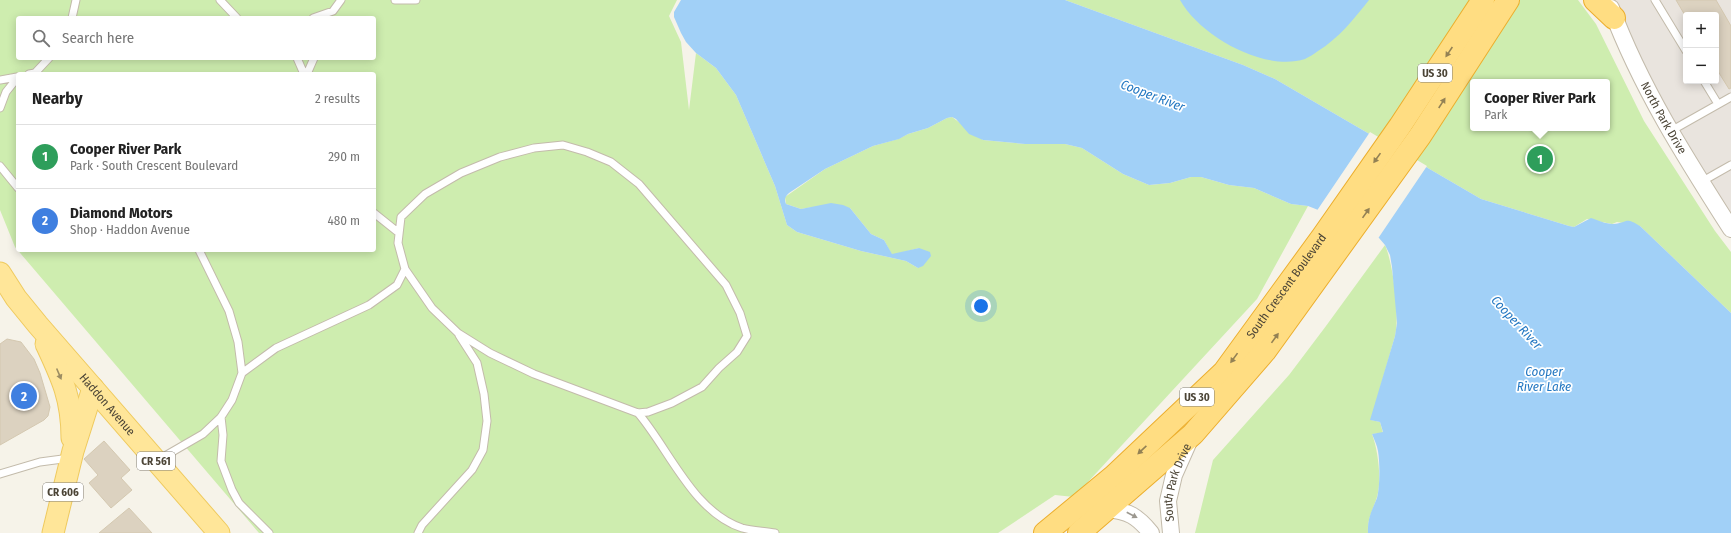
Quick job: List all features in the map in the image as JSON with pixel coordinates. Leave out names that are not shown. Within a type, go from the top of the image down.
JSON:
[{"type":"highway","name":"South Crescent Boulevard","points":[[1045,533],[1114,476],[1224,372],[1323,236],[1400,126],[1483,0]]},
{"type":"highway","name":"South Crescent Boulevard","points":[[1079,533],[1193,434],[1265,350],[1343,245],[1420,136],[1508,0]]},
{"type":"highway","points":[[1595,0],[1611,9]]},
{"type":"main road","name":"Haddon Avenue","points":[[0,273],[16,298],[38,325],[219,533]]},
{"type":"main road","points":[[38,325],[68,397],[72,418],[72,454]]},
{"type":"main road","name":"CR 606","points":[[54,533],[72,454],[93,388]]},
{"type":"street","name":"North Park Drive","points":[[1611,9],[1635,66],[1669,132],[1731,229]]},
{"type":"street","name":"South Park Drive","points":[[1171,533],[1168,501],[1174,475],[1193,434]]},
{"type":"street","name":"South Park Drive","points":[[1106,509],[1129,513],[1140,520],[1152,533]]},
{"type":"lane","points":[[72,16],[76,0]]},
{"type":"lane","points":[[220,0],[235,16]]},
{"type":"lane","points":[[332,15],[340,0]]},
{"type":"lane","points":[[394,0],[416,0]]},
{"type":"lane","points":[[1655,0],[1684,48]]},
{"type":"lane","points":[[35,72],[47,60]]},
{"type":"lane","points":[[298,60],[305,72]]},
{"type":"lane","points":[[307,72],[313,60]]},
{"type":"lane","points":[[0,80],[16,77]]},
{"type":"lane","points":[[0,108],[6,92],[16,80]]},
{"type":"lane","points":[[1706,84],[1718,104]]},
{"type":"lane","points":[[1669,132],[1731,97]]},
{"type":"lane","points":[[563,145],[587,152],[611,162],[639,184],[726,285],[740,313],[747,336],[737,352],[719,368],[702,387],[666,405],[648,412],[638,413],[534,374],[490,353],[458,333],[432,308],[405,269],[398,243],[401,217],[425,194],[461,173],[500,157],[534,148],[563,145]]},
{"type":"lane","points":[[1701,182],[1731,165]]},
{"type":"lane","points":[[0,166],[16,186]]},
{"type":"lane","points":[[376,215],[399,233]]},
{"type":"lane","points":[[156,461],[203,434],[221,417],[232,400],[242,373],[238,342],[229,311],[200,252]]},
{"type":"lane","points":[[242,373],[276,348],[369,305],[397,285],[405,269]]},
{"type":"lane","points":[[418,533],[422,525],[472,470],[483,450],[487,421],[484,394],[477,363],[458,333]]},
{"type":"lane","points":[[638,413],[662,445],[677,470],[692,490],[709,507],[726,520],[742,528],[775,533]]},
{"type":"lane","points":[[221,417],[223,435],[221,461],[232,490],[239,504],[269,533]]},
{"type":"lane","points":[[0,474],[72,454]]},
{"type":"shaded area","points":[[1608,0],[1731,0],[1731,229]]},
{"type":"green space","points":[[0,0],[677,0],[669,16],[681,42],[689,110],[696,53],[716,68],[736,95],[775,186],[787,225],[797,232],[861,251],[906,261],[918,268],[919,248],[892,255],[884,240],[871,234],[850,208],[813,207],[801,209],[786,204],[785,197],[825,169],[873,146],[928,128],[952,117],[983,140],[1025,144],[1065,144],[1082,148],[1123,174],[1149,185],[1170,183],[1191,177],[1201,177],[1229,185],[1254,188],[1291,204],[1308,206],[1257,299],[1074,497],[1055,495],[998,533],[259,533],[19,252],[376,252],[376,72],[16,72],[16,248],[0,210]]},
{"type":"green space","points":[[1065,0],[1578,0],[1596,24],[1644,121],[1715,231],[1731,252],[1731,313],[1640,226],[1617,222],[1612,224],[1587,219],[1574,227],[1481,199],[1275,79],[1243,65]]},
{"type":"green space","points":[[1385,245],[1391,264],[1397,316],[1395,336],[1371,420],[1380,422],[1383,433],[1372,434],[1378,456],[1379,482],[1377,497],[1369,519],[1368,533],[1195,533],[1213,460],[1289,375]]},
{"type":"water","name":"Cooper River Lake","points":[[681,0],[1065,0],[1243,65],[1275,79],[1481,199],[1574,227],[1591,218],[1610,224],[1626,221],[1635,223],[1640,226],[1731,313],[1731,533],[1368,533],[1369,519],[1377,498],[1379,481],[1378,451],[1372,434],[1383,432],[1380,422],[1370,420],[1395,336],[1397,323],[1390,255],[1385,245],[1379,238],[1359,226],[1308,206],[1291,204],[1254,188],[1229,185],[1201,177],[1191,177],[1170,183],[1149,185],[1123,174],[1082,148],[1065,144],[1025,144],[983,140],[969,134],[956,119],[952,117],[899,139],[873,146],[825,169],[789,193],[785,198],[786,204],[801,209],[831,203],[850,208],[871,234],[884,240],[892,254],[919,248],[930,252],[931,256],[923,266],[918,268],[906,261],[861,251],[797,232],[787,225],[775,186],[736,95],[716,68],[696,53],[686,42],[681,33],[674,17],[674,12]]},
{"type":"water","points":[[1180,0],[1369,0],[1345,28],[1326,46],[1305,59],[1289,62],[1253,56],[1235,48],[1202,26],[1189,13]]},
{"type":"pier","points":[[1370,132],[1427,166],[1377,240],[1358,228],[1316,212]]},
{"type":"building","points":[[1676,0],[1716,0],[1731,26],[1731,88],[1729,89],[1719,73],[1719,12],[1683,12]]},
{"type":"building","points":[[7,339],[21,342],[34,359],[40,373],[50,407],[48,416],[44,420],[0,445],[0,344]]},
{"type":"building","points":[[104,441],[130,470],[121,478],[132,490],[111,508],[89,483],[98,475],[84,459]]},
{"type":"building","points":[[129,508],[152,533],[99,533]]},
{"type":"place","name":"Cooper River Park","points":[[1540,159]]},
{"type":"place","name":"Diamond Motors","points":[[24,396]]},
{"type":"water label","name":"Cooper River","points":[[1153,95]]},
{"type":"water label","name":"Cooper River","points":[[1517,322]]}]
